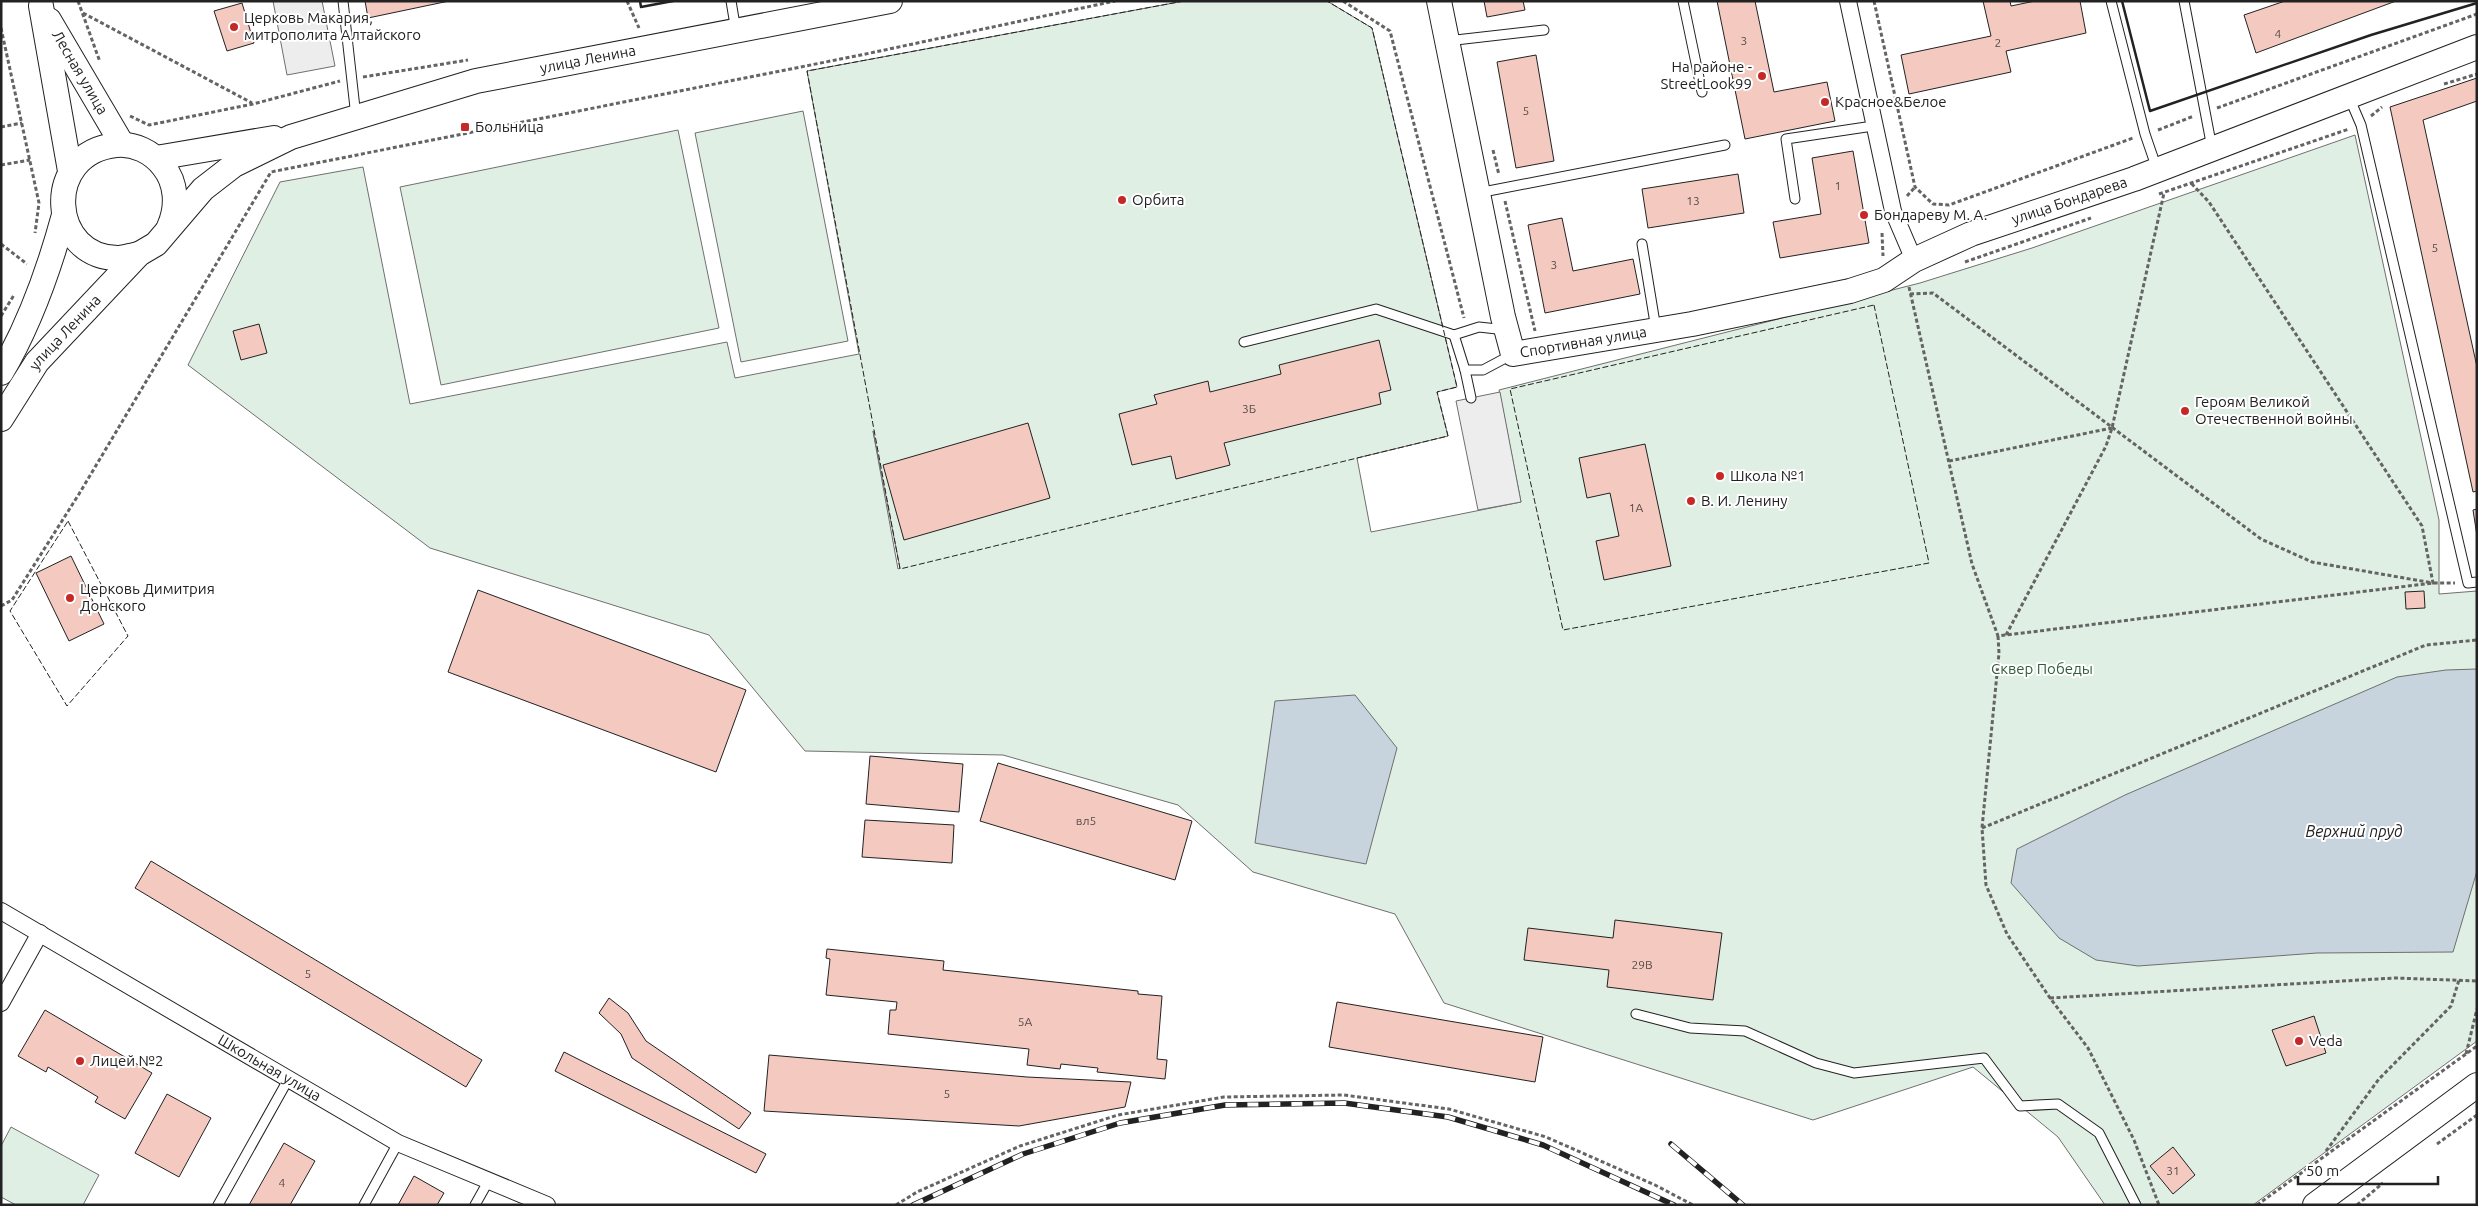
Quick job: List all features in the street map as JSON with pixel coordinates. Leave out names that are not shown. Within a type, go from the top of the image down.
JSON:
[{"type":"street","name":"улица Ленина","points":[[1,419],[38,362],[139,254],[156,244],[203,189],[234,165],[291,137],[476,81],[890,1]]},
{"type":"street","name":"Спортивная улица","points":[[1439,1],[1477,193],[1506,330],[1513,354],[1850,292],[1911,271]]},
{"type":"street","points":[[1848,1],[1873,126],[1893,211],[1911,271]]},
{"type":"street","points":[[40,3],[70,171]]},
{"type":"street","name":"Лесная улица","points":[[40,3],[122,144]]},
{"type":"street","name":"улица Бондарева","points":[[1911,271],[1971,234],[2134,179],[2477,47]]},
{"type":"street","name":"улица Ленина","points":[[156,158],[262,139],[291,137]]},
{"type":"street","name":"улица Ленина","points":[[1,373],[15,350],[50,266],[64,215],[63,189],[70,171],[85,155],[102,146],[122,144],[139,148],[156,158],[167,171],[175,190],[174,215],[166,233]]},
{"type":"street","name":"улица Ленина","points":[[64,215],[75,238],[90,250],[100,255],[120,258],[139,254]]},
{"type":"street","name":"Школьная улица","points":[[1,911],[398,1143],[548,1205]]},
{"type":"street","points":[[1,1003],[40,933]]},
{"type":"street","points":[[2315,1205],[2477,1085]]},
{"type":"lane","points":[[343,1],[356,118]]},
{"type":"lane","points":[[731,1],[736,31]]},
{"type":"lane","points":[[1683,1],[1702,92]]},
{"type":"lane","points":[[2111,1],[2145,134],[2157,169]]},
{"type":"lane","points":[[2184,1],[2212,148]]},
{"type":"lane","points":[[1447,41],[1544,30]]},
{"type":"lane","points":[[2348,96],[2361,125],[2472,583]]},
{"type":"lane","points":[[1795,198],[1786,139],[1873,126]]},
{"type":"lane","points":[[1477,193],[1725,145]]},
{"type":"lane","points":[[1642,244],[1656,329]]},
{"type":"lane","points":[[1244,342],[1376,309],[1454,335],[1479,327],[1506,330]]},
{"type":"lane","points":[[1454,335],[1465,370],[1471,398]]},
{"type":"lane","points":[[1465,370],[1483,370],[1513,354]]},
{"type":"lane","points":[[1636,1014],[1690,1028],[1746,1031],[1816,1063],[1854,1073],[1984,1058],[2020,1106],[2058,1104],[2099,1133],[2136,1205]]},
{"type":"lane","points":[[218,1205],[289,1078]]},
{"type":"lane","points":[[364,1205],[398,1143]]},
{"type":"lane","points":[[475,1205],[489,1180]]},
{"type":"path","points":[[78,1],[101,66]]},
{"type":"path","points":[[627,1],[632,12]]},
{"type":"path","points":[[1,606],[12,600],[58,527],[270,172],[851,57],[1116,1]]},
{"type":"path","points":[[1343,1],[1390,31],[1468,331]]},
{"type":"path","points":[[1874,1],[1915,187],[1933,204],[1949,205],[2477,14]]},
{"type":"path","points":[[83,13],[253,104]]},
{"type":"path","points":[[1,28],[39,203],[34,238]]},
{"type":"path","points":[[632,33],[641,32]]},
{"type":"path","points":[[124,113],[149,125],[253,104],[351,78],[477,58]]},
{"type":"path","points":[[2437,87],[2477,74]]},
{"type":"path","points":[[1,127],[22,123]]},
{"type":"path","points":[[1491,143],[1539,350]]},
{"type":"path","points":[[1,165],[30,160]]},
{"type":"path","points":[[2191,183],[2209,202],[2422,526],[2433,583]]},
{"type":"path","points":[[2006,635],[2106,446],[2112,428],[2164,192]]},
{"type":"path","points":[[1,244],[28,263],[25,271]]},
{"type":"path","points":[[1911,271],[1910,294],[1972,564],[1998,636],[1999,653],[1982,828],[1986,885],[2007,934],[2050,998],[2088,1048],[2134,1140],[2159,1205]]},
{"type":"path","points":[[1,316],[16,291]]},
{"type":"path","points":[[1910,294],[1933,293],[2261,539],[2312,562],[2433,583]]},
{"type":"path","points":[[1949,461],[2112,428]]},
{"type":"path","points":[[1998,636],[2433,583],[2472,583]]},
{"type":"path","points":[[1982,828],[2426,645],[2477,640]]},
{"type":"path","points":[[2050,998],[2395,978],[2477,981]]},
{"type":"path","points":[[2324,1155],[2379,1079],[2451,1006],[2459,980]]},
{"type":"path","points":[[2466,1054],[2477,1009]]},
{"type":"path","points":[[2257,1205],[2477,1046]]},
{"type":"path","points":[[896,1205],[917,1192],[1020,1146],[1118,1115],[1224,1097],[1344,1095],[1449,1109],[1546,1137],[1655,1185],[1692,1205]]},
{"type":"path","points":[[2430,1148],[2477,1115]]},
{"type":"path","points":[[2357,1205],[2384,1182]]},
{"type":"green space","name":"Сквер Победы","points":[[1184,1],[1327,1],[1372,28],[1457,387],[1437,392],[1448,436],[1357,458],[1371,532],[1521,502],[1499,390],[1920,283],[2032,248],[2355,135],[2439,520],[2439,594],[2477,591],[2477,1041],[2253,1205],[2105,1205],[2058,1137],[1973,1067],[1813,1120],[1444,1003],[1395,914],[1253,872],[1178,805],[1003,755],[805,751],[709,635],[430,548],[188,365],[280,182],[363,167],[410,404],[727,342],[735,378],[859,354],[807,71]],"holes":[[[873,431],[900,568],[898,569]]]},
{"type":"green space","points":[[803,111],[848,341],[741,362],[695,133]]},
{"type":"green space","points":[[678,130],[719,328],[441,385],[400,187]]},
{"type":"green space","points":[[11,1127],[99,1175],[83,1205],[16,1205],[1,1197],[1,1146]]},
{"type":"shaded area","points":[[273,1],[322,1],[335,66],[287,75]]},
{"type":"shaded area","points":[[1500,392],[1521,502],[1478,510],[1456,401]]},
{"type":"water","name":"Верхний пруд","points":[[2477,669],[2477,871],[2453,952],[2317,953],[2138,966],[2096,960],[2059,938],[2011,883],[2017,849],[2125,795],[2397,677],[2446,670]]},
{"type":"water","points":[[1355,695],[1397,748],[1366,864],[1255,843],[1275,701]]},
{"type":"building","points":[[365,1],[449,1],[368,18]]},
{"type":"building","points":[[1484,1],[1523,1],[1525,10],[1487,17]]},
{"type":"building","points":[[1717,1],[1755,1],[1774,92],[1827,82],[1835,121],[1745,139]]},
{"type":"building","points":[[1983,1],[2010,1],[2011,6],[2035,1],[2080,1],[2086,33],[2006,51],[2011,72],[1909,94],[1901,55],[1991,36]]},
{"type":"building","points":[[2285,1],[2396,1],[2256,53],[2244,15]]},
{"type":"building","name":"Церковь Макария, митрополита Алтайского","points":[[242,3],[254,43],[227,51],[214,11]]},
{"type":"building","points":[[1536,55],[1554,161],[1516,168],[1497,62]]},
{"type":"building","points":[[2477,78],[2477,101],[2423,120],[2477,367],[2477,491],[2473,492],[2390,107]]},
{"type":"building","points":[[1853,151],[1869,243],[1780,258],[1773,222],[1821,214],[1812,158]]},
{"type":"building","points":[[1738,174],[1744,213],[1648,228],[1642,189]]},
{"type":"building","points":[[1562,218],[1573,271],[1633,259],[1640,294],[1545,313],[1528,225]]},
{"type":"building","points":[[259,324],[267,353],[241,360],[233,331]]},
{"type":"building","points":[[1379,340],[1391,390],[1379,393],[1381,404],[1224,443],[1230,465],[1176,479],[1171,456],[1132,465],[1119,414],[1157,404],[1154,395],[1208,381],[1210,392],[1281,374],[1279,365]]},
{"type":"building","points":[[1028,423],[1050,498],[904,540],[883,465]]},
{"type":"building","points":[[1645,444],[1671,566],[1604,580],[1596,541],[1619,536],[1610,493],[1587,498],[1579,458]]},
{"type":"building","points":[[2477,509],[2477,536],[2473,510]]},
{"type":"building","name":"Церковь Димитрия Донского","points":[[71,556],[104,624],[69,641],[36,573]]},
{"type":"building","points":[[478,590],[746,690],[716,772],[448,672]]},
{"type":"building","points":[[2424,591],[2425,608],[2406,609],[2405,592]]},
{"type":"building","points":[[870,756],[963,764],[959,812],[866,804]]},
{"type":"building","points":[[998,763],[1192,821],[1175,880],[980,821]]},
{"type":"building","points":[[865,820],[954,825],[952,863],[862,857]]},
{"type":"building","points":[[151,861],[482,1060],[466,1087],[135,888]]},
{"type":"building","points":[[1615,920],[1722,933],[1713,1000],[1607,987],[1609,970],[1524,960],[1528,928],[1613,938]]},
{"type":"building","points":[[827,949],[944,961],[943,970],[1138,991],[1138,994],[1162,996],[1157,1059],[1167,1060],[1165,1079],[1097,1072],[1098,1068],[1061,1064],[1060,1069],[1027,1065],[1029,1049],[888,1034],[890,1010],[896,1010],[897,1002],[826,995],[830,959],[826,958]]},
{"type":"building","points":[[609,998],[628,1013],[646,1041],[751,1113],[739,1129],[632,1058],[621,1034],[599,1013]]},
{"type":"building","points":[[1337,1002],[1543,1037],[1535,1082],[1329,1047]]},
{"type":"building","name":"Лицей №2","points":[[45,1010],[152,1073],[125,1119],[95,1102],[98,1097],[48,1067],[46,1072],[18,1056]]},
{"type":"building","name":"Veda","points":[[2314,1016],[2326,1053],[2286,1066],[2272,1030]]},
{"type":"building","points":[[564,1052],[766,1154],[756,1173],[555,1071]]},
{"type":"building","points":[[769,1055],[1027,1077],[1131,1082],[1125,1107],[1019,1126],[764,1111]]},
{"type":"building","points":[[167,1094],[211,1118],[179,1177],[135,1153]]},
{"type":"building","points":[[284,1143],[315,1161],[290,1205],[249,1205]]},
{"type":"building","points":[[2173,1147],[2195,1175],[2173,1194],[2150,1166]]},
{"type":"building","points":[[414,1176],[444,1193],[437,1205],[398,1205]]},
{"type":"railway","points":[[913,1205],[1023,1154],[1120,1123],[1225,1105],[1344,1103],[1448,1117],[1543,1145],[1674,1205]]},
{"type":"railway","points":[[1671,1144],[1743,1205]]},
{"type":"fence","points":[[1184,1],[807,71],[900,569],[1448,436],[1437,392],[1457,387],[1372,28],[1327,1]]},
{"type":"fence","points":[[1874,305],[1929,563],[1563,630],[1510,389],[1874,305]]},
{"type":"fence","points":[[68,521],[128,636],[67,706],[10,611],[68,521]]},
{"type":"wall","points":[[640,1],[641,7],[673,1]]},
{"type":"wall","points":[[2122,1],[2150,111],[2371,35],[2477,3]]},
{"type":"place","name":"Церковь Макария, митрополита Алтайского","points":[[234,27]]},
{"type":"place","name":"На районе - StreetLook99","points":[[1762,76]]},
{"type":"place","name":"Красное&Белое","points":[[1825,102]]},
{"type":"place","name":"Больница","points":[[465,127]]},
{"type":"place","name":"Орбита","points":[[1122,200]]},
{"type":"place","name":"Бондареву М. А.","points":[[1864,215]]},
{"type":"place","name":"Героям Великой Отечественной войны","points":[[2185,411]]},
{"type":"place","name":"Школа №1","points":[[1720,476]]},
{"type":"place","name":"В. И. Ленину","points":[[1691,501]]},
{"type":"place","name":"Церковь Димитрия Донского","points":[[70,598]]},
{"type":"place","name":"Veda","points":[[2299,1041]]},
{"type":"place","name":"Лицей №2","points":[[80,1061]]}]
